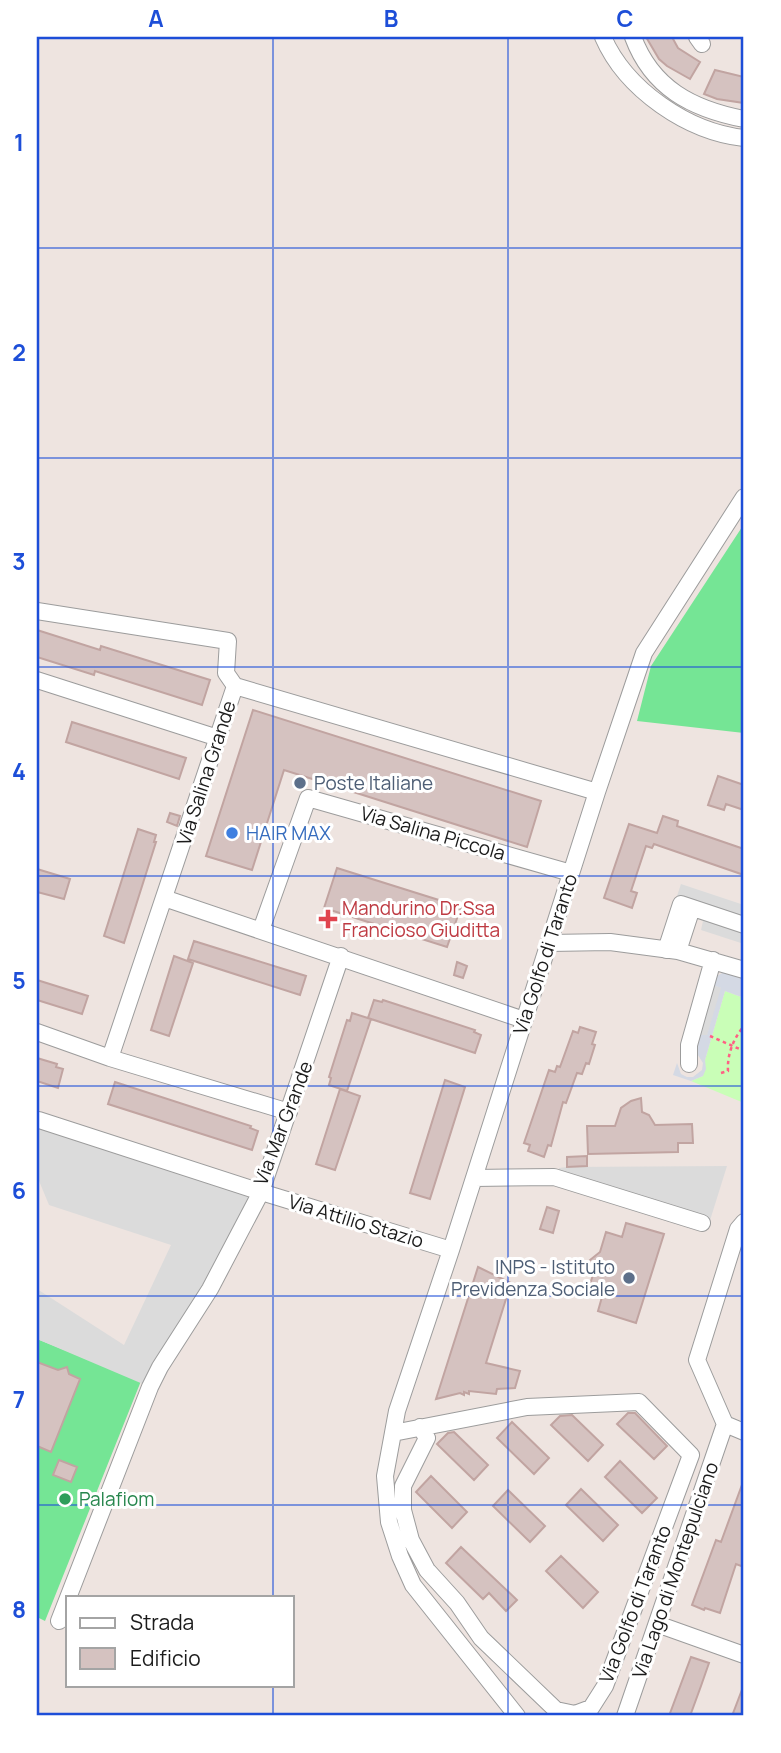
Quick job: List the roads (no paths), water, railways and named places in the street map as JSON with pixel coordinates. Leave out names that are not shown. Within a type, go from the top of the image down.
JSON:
[{"type":"street","points":[[603,37],[623,67],[647,94],[677,116],[700,128],[744,138]]},
{"type":"street","points":[[632,37],[640,55],[661,82],[686,100],[714,113],[744,119]]},
{"type":"street","points":[[623,67],[640,55]]},
{"type":"street","name":"Via Golfo di Taranto","points":[[517,1716],[413,1585],[400,1556],[389,1522],[385,1476],[397,1411],[644,653],[744,497]]},
{"type":"street","points":[[37,611],[228,640],[226,673],[235,686]]},
{"type":"street","points":[[37,680],[218,738]]},
{"type":"street","name":"Via Salina Grande","points":[[110,1058],[235,686],[597,792]]},
{"type":"street","name":"Via Salina Piccola","points":[[261,930],[308,797],[571,873]]},
{"type":"street","points":[[164,898],[524,1020]]},
{"type":"street","points":[[672,951],[687,906],[744,925]]},
{"type":"street","points":[[549,943],[610,942],[672,951],[744,970]]},
{"type":"street","name":"Via Mar Grande","points":[[39,1120],[261,1192],[341,957]]},
{"type":"street","points":[[690,1064],[688,1045],[713,960]]},
{"type":"street","points":[[37,1032],[110,1058],[289,1112]]},
{"type":"street","points":[[474,1178],[554,1177],[702,1223]]},
{"type":"street","points":[[69,1596],[150,1387],[209,1289],[261,1192]]},
{"type":"street","name":"Via Attilio Stazio","points":[[261,1192],[451,1250]]},
{"type":"street","points":[[744,1222],[738,1229],[697,1360],[725,1424],[744,1432]]},
{"type":"street","name":"Via Golfo di Taranto","points":[[393,1433],[420,1427],[527,1407],[639,1402],[691,1455],[605,1686],[591,1708],[575,1714],[556,1710],[481,1638],[457,1603],[427,1570],[411,1540],[403,1510],[403,1486],[427,1438],[420,1427]]},
{"type":"street","name":"Via Lago di Montepulciano","points":[[625,1716],[725,1424]]},
{"type":"street","points":[[59,1621],[66,1603]]},
{"type":"street","points":[[657,1624],[744,1655]]},
{"type":"place","name":"Poste Italiane","points":[[300,783]]},
{"type":"place","name":"HAIR MAX","points":[[232,833]]},
{"type":"place","name":"Mandurino Dr.Ssa Francioso Giuditta","points":[[328,919]]},
{"type":"place","name":"INPS - Istituto Previdenza Sociale","points":[[629,1278]]},
{"type":"place","name":"Palafiom","points":[[65,1499]]}]
